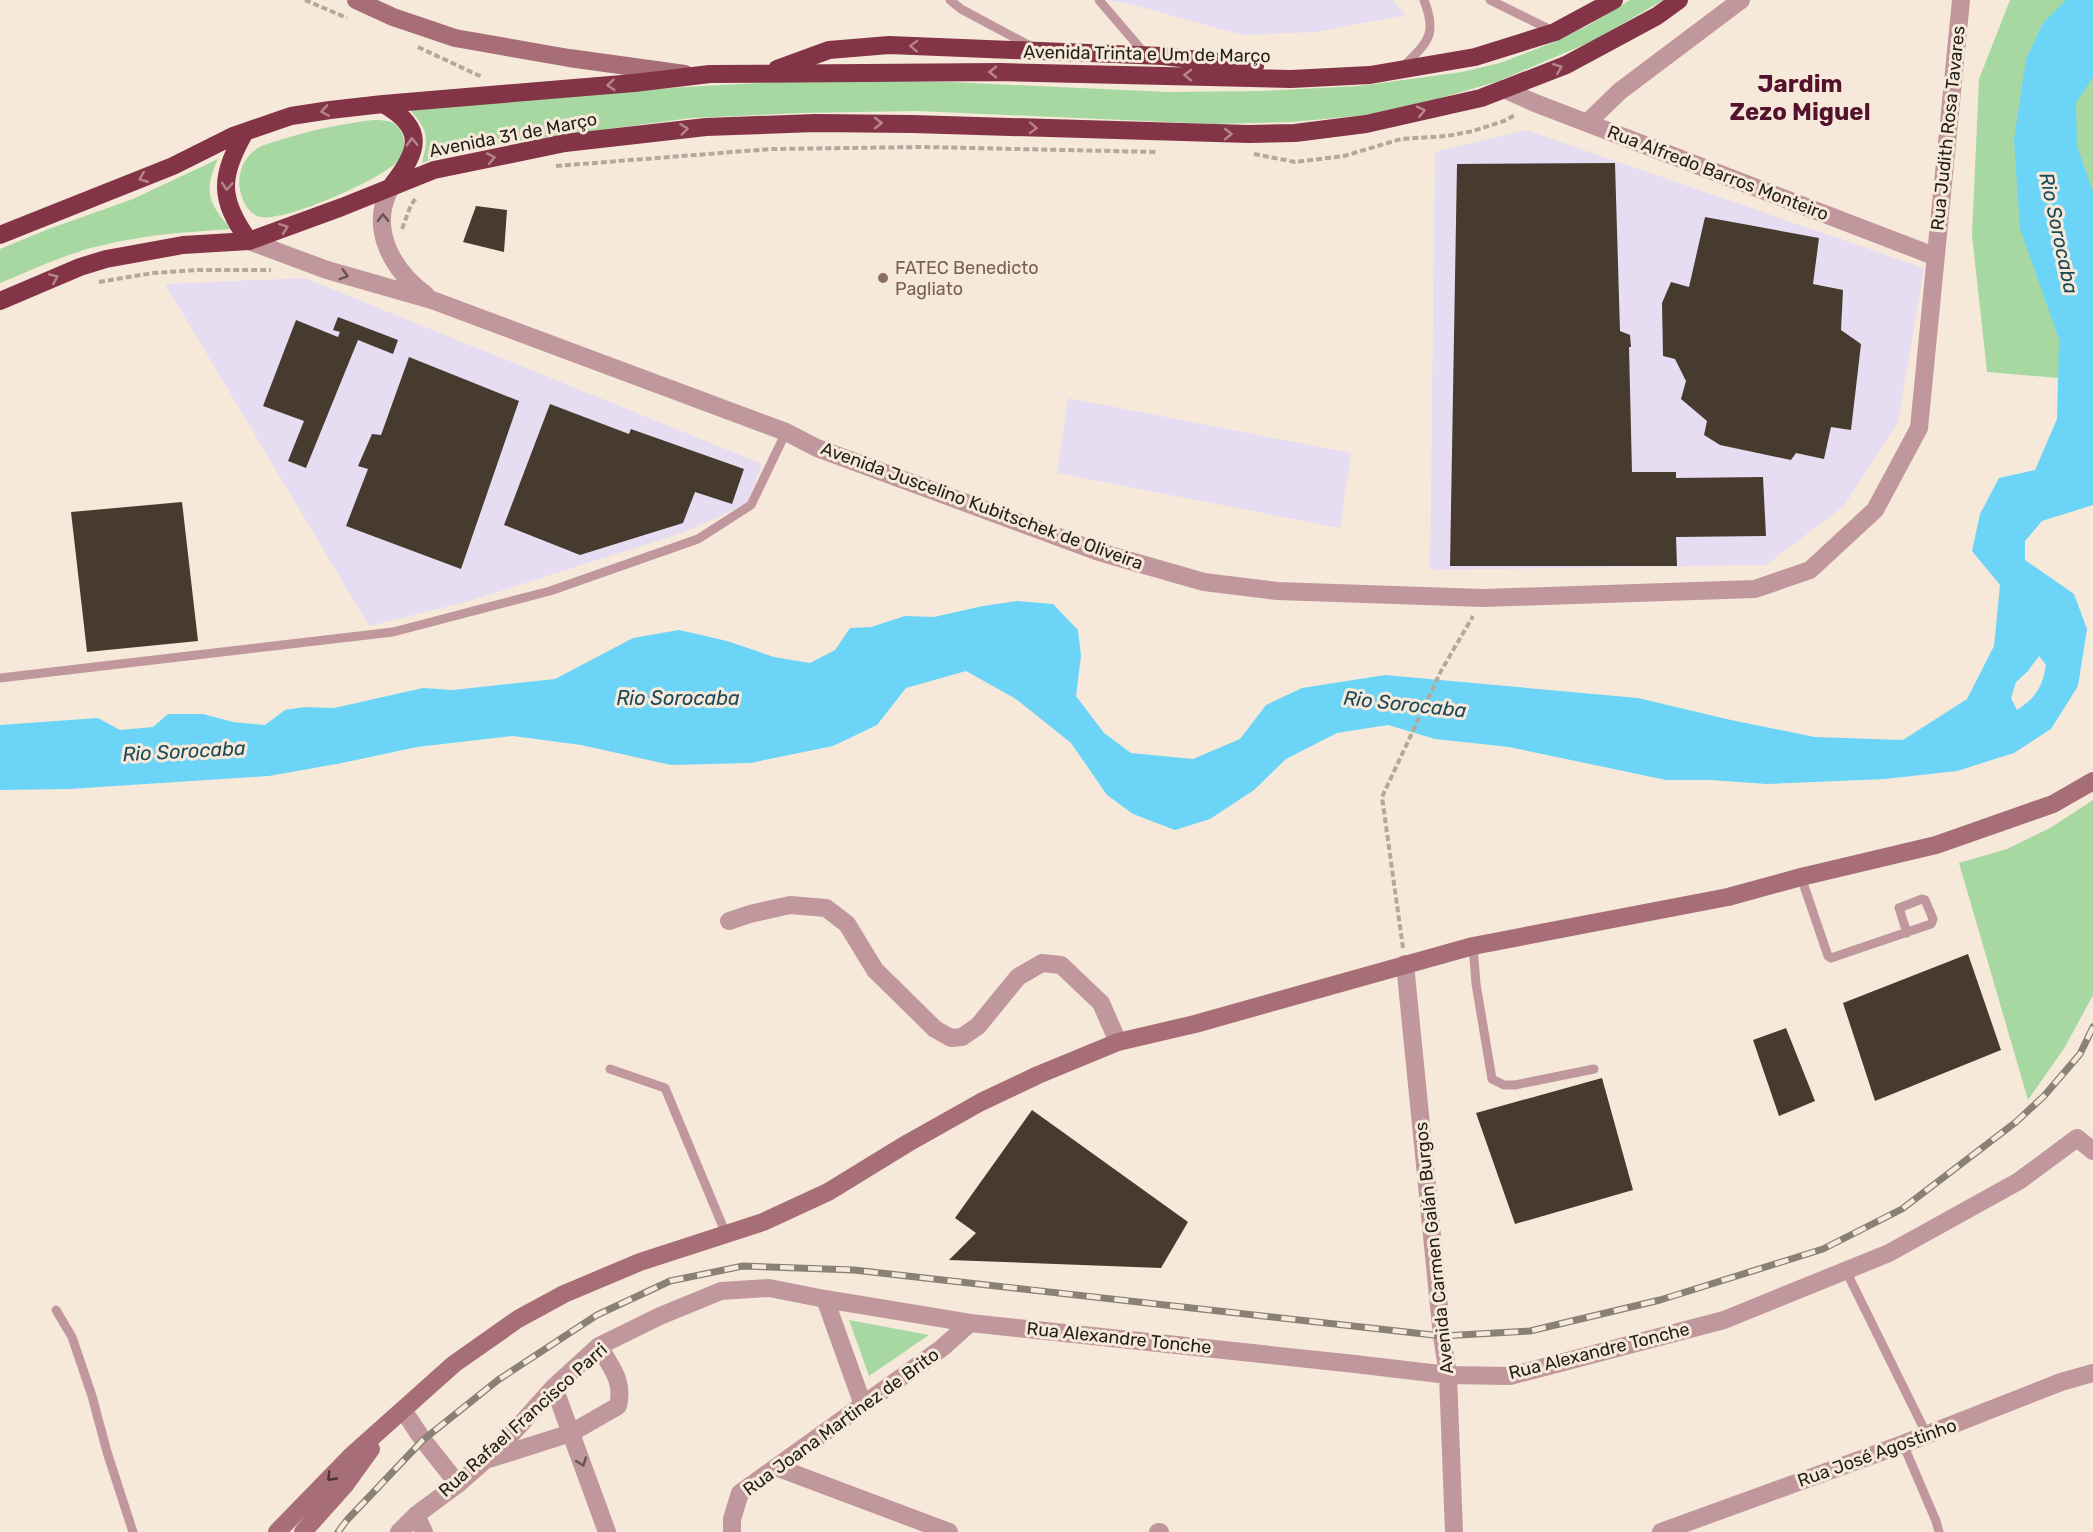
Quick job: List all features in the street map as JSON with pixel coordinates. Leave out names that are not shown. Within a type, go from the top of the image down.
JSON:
[{"type":"highway","name":"Avenida Trinta e Um de Março","points":[[815,73],[1000,72],[1291,78],[1370,75],[1476,57],[1555,32],[1614,0]]},
{"type":"highway","points":[[1504,89],[1566,65],[1657,16],[1679,0]]},
{"type":"highway","points":[[764,74],[829,50],[889,45],[1146,55],[1370,75]]},
{"type":"highway","name":"Avenida 31 de Março","points":[[0,235],[173,166],[217,143],[291,116],[383,104],[696,76],[815,73]]},
{"type":"highway","name":"Avenida 31 de Março","points":[[0,301],[106,259],[183,245],[249,241],[434,170],[565,143],[706,127],[815,123],[912,123],[1206,134],[1295,133],[1366,124],[1481,98],[1504,89]]},
{"type":"highway","points":[[383,104],[396,111],[404,119],[411,129],[413,138],[411,160],[391,187]]},
{"type":"highway","points":[[245,132],[231,164],[227,179],[226,199],[236,223],[249,241]]},
{"type":"main road","points":[[356,0],[393,17],[456,38],[569,58],[696,76]]},
{"type":"main road","points":[[277,1532],[351,1456],[453,1364],[518,1319],[564,1294],[640,1262],[763,1222],[828,1192],[981,1102],[1038,1075],[1118,1042],[1195,1024],[1473,946],[1728,897],[1936,845],[2053,804],[2093,781]]},
{"type":"main road","points":[[303,1532],[345,1485],[396,1417]]},
{"type":"street","points":[[1587,123],[1620,91],[1741,0]]},
{"type":"street","name":"Rua Judith Rosa Tavares","points":[[1934,256],[1961,0]]},
{"type":"street","name":"Rua Alfredo Barros Monteiro","points":[[1504,89],[1534,103],[1934,256]]},
{"type":"street","name":"Avenida Juscelino Kubitschek de Oliveira","points":[[391,187],[383,201],[383,233],[388,252],[401,274],[432,300]]},
{"type":"street","name":"Avenida Juscelino Kubitschek de Oliveira","points":[[249,241],[327,270],[432,300],[786,432],[817,448],[1099,552],[1204,582],[1277,591],[1483,598],[1755,589],[1810,570],[1875,510],[1919,428],[1934,256]]},
{"type":"street","points":[[729,921],[790,905],[826,908],[847,924],[875,970],[935,1029],[951,1038],[962,1037],[978,1026],[1018,977],[1042,963],[1061,965],[1101,1003],[1118,1042]]},
{"type":"street","name":"Avenida Carmen Galán Burgos","points":[[1405,964],[1442,1336],[1448,1376],[1454,1532]]},
{"type":"street","name":"Rua Alexandre Tonche","points":[[970,1323],[1448,1376],[1510,1376],[1724,1320],[1889,1253],[2019,1181],[2077,1138],[2093,1151]]},
{"type":"street","name":"Rua Rafael Francisco Parri","points":[[399,1532],[416,1515],[459,1484],[484,1461],[554,1387],[599,1346],[660,1316],[721,1290],[769,1288],[970,1323]]},
{"type":"street","points":[[825,1299],[863,1405]]},
{"type":"street","name":"Rua Joana Martinez de Brito","points":[[732,1532],[732,1519],[740,1493],[942,1348],[970,1323]]},
{"type":"street","points":[[484,1461],[571,1433],[618,1406],[621,1393],[619,1382],[599,1346]]},
{"type":"street","name":"Rua José Agostinho","points":[[1660,1532],[1903,1444],[2061,1382],[2093,1373]]},
{"type":"street","points":[[554,1387],[608,1532]]},
{"type":"street","points":[[396,1417],[423,1440],[459,1484]]},
{"type":"street","points":[[776,1467],[949,1532]]},
{"type":"street","points":[[416,1515],[424,1532]]},
{"type":"lane","points":[[950,0],[961,9],[1040,51]]},
{"type":"lane","points":[[1099,0],[1146,55]]},
{"type":"lane","points":[[1400,69],[1428,40],[1431,18],[1424,0]]},
{"type":"lane","points":[[1490,0],[1555,32]]},
{"type":"lane","points":[[0,678],[393,632],[550,591],[698,539],[751,505],[786,432]]},
{"type":"lane","points":[[1801,877],[1828,956],[1831,958],[1907,933]]},
{"type":"lane","points":[[1473,946],[1476,984],[1492,1079],[1504,1085],[1515,1085],[1594,1069]]},
{"type":"lane","points":[[610,1069],[665,1088],[726,1234]]},
{"type":"lane","points":[[1846,1271],[1927,1435]]},
{"type":"lane","points":[[56,1310],[72,1337],[133,1532]]},
{"type":"lane","points":[[1903,1444],[1939,1532]]},
{"type":"path","points":[[305,0],[358,22]]},
{"type":"path","points":[[410,44],[486,79],[475,80]]},
{"type":"path","points":[[1246,152],[1295,162],[1344,156],[1401,139],[1447,136],[1473,131],[1504,121],[1534,103]]},
{"type":"path","points":[[545,167],[771,149],[922,147],[1166,152]]},
{"type":"path","points":[[388,252],[398,238],[411,205],[419,194]]},
{"type":"path","points":[[97,283],[164,272],[280,270]]},
{"type":"path","points":[[1405,964],[1382,797],[1441,670],[1483,598]]},
{"type":"shaded area","points":[[1108,0],[1393,0],[1406,15],[1316,32],[1242,35]]},
{"type":"shaded area","points":[[1526,130],[1924,268],[1898,422],[1844,506],[1766,565],[1430,570],[1435,152]]},
{"type":"shaded area","points":[[305,278],[762,464],[747,504],[682,533],[466,602],[369,626],[165,284]]},
{"type":"shaded area","points":[[1068,398],[1351,453],[1340,528],[1057,473]]},
{"type":"green space","points":[[1630,0],[1663,0],[1593,41],[1496,82],[1437,99],[1365,115],[1293,122],[1214,124],[917,111],[691,118],[487,145],[444,155],[422,163],[426,146],[425,134],[420,122],[409,109],[684,87],[815,80],[949,82],[1167,92],[1262,91],[1359,86],[1462,72],[1500,63],[1554,42],[1587,26]]},
{"type":"green space","points":[[2010,0],[2093,0],[2093,355],[2058,378],[1987,372],[1972,235],[1979,79]]},
{"type":"green space","points":[[373,120],[395,124],[402,132],[404,147],[401,157],[388,169],[352,189],[307,208],[286,214],[257,216],[248,208],[240,190],[240,173],[247,158],[258,148],[315,130]]},
{"type":"green space","points":[[218,159],[211,180],[210,196],[217,211],[231,229],[115,242],[86,249],[0,283],[0,249],[133,199]]},
{"type":"green space","points":[[2093,800],[2093,995],[2065,1047],[2028,1100],[1959,863],[2007,849],[2050,828]]},
{"type":"green space","points":[[849,1320],[929,1335],[869,1376]]},
{"type":"water","name":"Rio Sorocaba","points":[[2066,0],[2093,0],[2093,77],[2076,103],[2077,146],[2093,192],[2093,505],[2042,521],[2025,541],[2025,560],[2074,594],[2087,629],[2078,686],[2051,729],[2014,753],[1957,771],[1885,779],[1767,784],[1666,780],[1509,747],[1435,739],[1388,725],[1337,733],[1286,759],[1254,790],[1210,819],[1175,830],[1133,814],[1107,795],[1071,743],[1016,699],[966,671],[906,688],[877,725],[833,746],[750,763],[671,765],[581,745],[513,736],[417,747],[269,776],[70,789],[0,790],[0,725],[98,718],[120,730],[153,727],[168,714],[203,714],[233,722],[265,725],[285,710],[304,707],[334,708],[423,688],[453,690],[555,679],[633,638],[679,630],[727,641],[774,657],[810,663],[835,650],[850,628],[871,627],[905,616],[934,617],[1017,601],[1053,604],[1078,630],[1081,656],[1076,696],[1104,733],[1131,753],[1193,759],[1240,739],[1266,705],[1302,688],[1385,675],[1638,698],[1815,737],[1903,740],[1967,699],[1994,646],[2000,585],[1972,551],[1980,514],[1999,478],[2035,470],[2057,419],[2059,339],[2020,229],[2014,140],[2026,59],[2043,23]],"holes":[[[2039,656],[2046,665],[2037,691],[2017,710],[2011,698],[2016,682]]]},
{"type":"building","points":[[1615,163],[1620,331],[1630,335],[1631,347],[1629,347],[1632,472],[1676,472],[1676,478],[1763,477],[1766,536],[1676,537],[1677,566],[1450,566],[1457,164]]},
{"type":"building","points":[[476,206],[507,210],[504,252],[463,242]]},
{"type":"building","points":[[1705,217],[1819,238],[1813,284],[1843,290],[1841,330],[1861,344],[1851,430],[1831,427],[1824,459],[1796,453],[1791,460],[1720,445],[1704,435],[1707,421],[1681,399],[1686,381],[1675,359],[1663,356],[1662,303],[1671,282],[1689,287]]},
{"type":"building","points":[[338,317],[398,340],[393,354],[358,340],[306,468],[288,461],[304,421],[263,406],[296,320],[338,337],[340,332],[333,330]]},
{"type":"building","points":[[409,357],[519,401],[461,569],[346,526],[368,469],[358,466],[372,434],[381,435]]},
{"type":"building","points":[[550,404],[629,434],[631,429],[744,469],[732,504],[695,492],[683,523],[580,555],[504,525]]},
{"type":"building","points":[[182,502],[198,641],[87,652],[71,512]]},
{"type":"building","points":[[1968,954],[2001,1050],[1875,1101],[1843,1003]]},
{"type":"building","points":[[1786,1028],[1815,1101],[1779,1116],[1753,1040]]},
{"type":"building","points":[[1602,1078],[1633,1190],[1515,1224],[1476,1113]]},
{"type":"building","points":[[1032,1110],[1188,1222],[1161,1268],[949,1260],[976,1233],[955,1218]]},
{"type":"railway","points":[[338,1532],[423,1440],[498,1380],[597,1315],[670,1281],[743,1266],[854,1270],[1442,1336],[1530,1331],[1660,1300],[1823,1249],[1902,1209],[2016,1122],[2044,1096],[2080,1054],[2093,1027]]},
{"type":"place","name":"FATEC Benedicto Pagliato","points":[[883,278]]},
{"type":"district","name":"Jardim Zezo Miguel","points":[[1800,98]]}]
